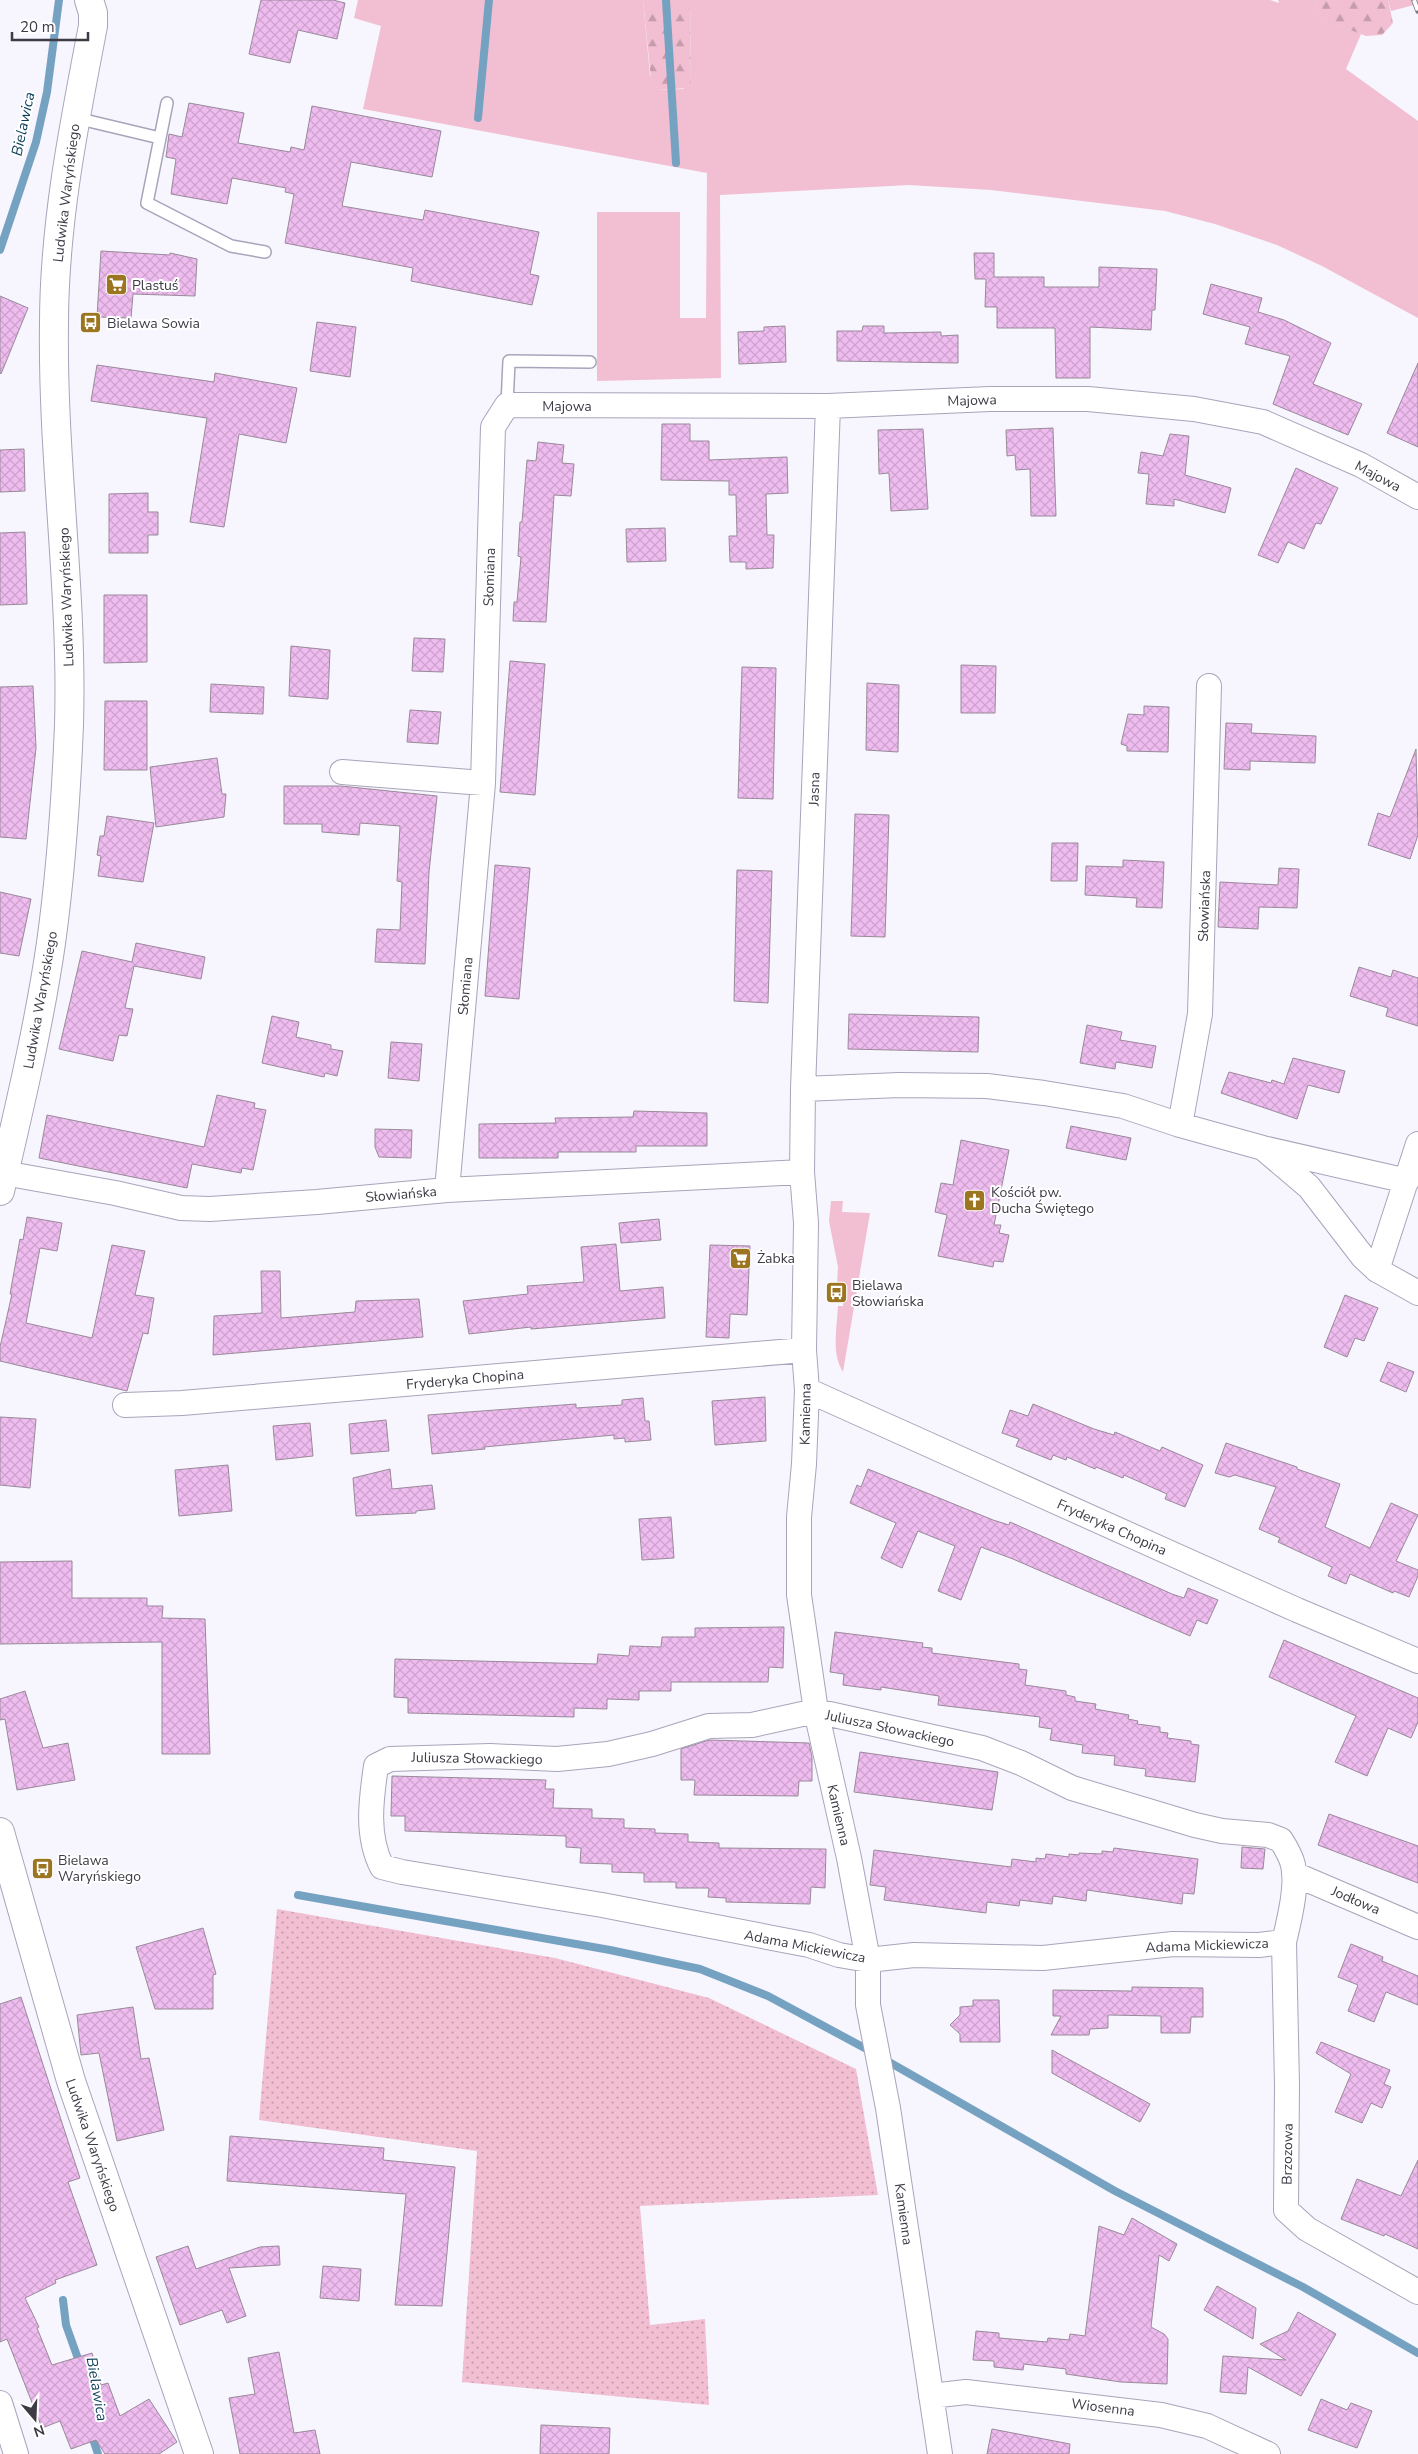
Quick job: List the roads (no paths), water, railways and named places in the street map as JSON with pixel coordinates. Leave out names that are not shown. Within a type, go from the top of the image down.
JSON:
[{"type":"main road","name":"Ludwika Waryńskiego","points":[[2,1182],[43,990],[53,924],[62,838],[69,724],[69,649],[55,417],[54,325],[60,228],[76,118],[93,26],[93,13],[89,0]]},
{"type":"main road","name":"Ludwika Waryńskiego","points":[[0,1832],[70,2081],[199,2454]]},
{"type":"street","name":"Majowa","points":[[506,405],[828,406],[990,399],[1088,398],[1194,409],[1263,422],[1360,465],[1418,497]]},
{"type":"street","name":"Słomiana","points":[[447,1190],[483,783],[493,427],[506,405]]},
{"type":"street","name":"Jasna","points":[[802,1172],[803,1089],[828,406]]},
{"type":"street","name":"Słowiańska","points":[[1180,1125],[1200,1014],[1209,686]]},
{"type":"street","points":[[342,772],[483,783]]},
{"type":"street","points":[[803,1089],[899,1085],[987,1086],[1123,1106],[1180,1125],[1263,1148],[1407,1181]]},
{"type":"street","points":[[1377,1270],[1418,1144]]},
{"type":"street","points":[[1263,1148],[1309,1187],[1363,1257],[1377,1270],[1418,1293]]},
{"type":"street","name":"Słowiańska","points":[[2,1182],[115,1193],[181,1208],[210,1209],[317,1202],[447,1190],[802,1172]]},
{"type":"street","name":"Kamienna","points":[[802,1172],[806,1223],[804,1350],[807,1390],[804,1464],[799,1517],[799,1595],[816,1711],[849,1858],[868,1960],[868,2005],[888,2108],[940,2454]]},
{"type":"street","name":"Fryderyka Chopina","points":[[125,1405],[182,1403],[804,1350]]},
{"type":"street","name":"Fryderyka Chopina","points":[[807,1390],[1298,1610],[1418,1661]]},
{"type":"street","name":"Juliusza Słowackiego","points":[[372,1809],[376,1766],[390,1759],[490,1756],[557,1759],[608,1754],[652,1744],[708,1726],[752,1725],[816,1711],[982,1748],[1021,1763],[1072,1788],[1195,1825],[1222,1831],[1268,1835],[1281,1840],[1293,1864],[1294,1874]]},
{"type":"street","name":"Adama Mickiewicza","points":[[372,1809],[371,1838],[382,1867],[602,1905],[809,1945],[839,1955],[868,1960],[914,1955],[1043,1958],[1173,1944],[1259,1945],[1284,1942],[1290,1916],[1294,1874]]},
{"type":"street","name":"Jodłowa","points":[[1294,1874],[1418,1927]]},
{"type":"street","name":"Brzozowa","points":[[1284,1942],[1288,2085],[1286,2210],[1307,2230],[1418,2292]]},
{"type":"street","name":"Wiosenna","points":[[931,2396],[966,2392],[1161,2415],[1207,2426],[1268,2454]]},
{"type":"street","points":[[0,2403],[16,2454]]},
{"type":"lane","points":[[167,103],[147,203],[231,246],[265,252]]},
{"type":"lane","points":[[76,118],[160,138]]},
{"type":"lane","points":[[506,405],[509,361],[590,362]]},
{"type":"waterway","name":"Bielawica","points":[[0,250],[36,142],[47,92],[59,0]]},
{"type":"waterway","points":[[478,118],[489,0]]},
{"type":"waterway","points":[[666,0],[676,163]]},
{"type":"waterway","points":[[298,1895],[610,1950],[700,1969],[768,1996],[872,2052]]},
{"type":"waterway","points":[[882,2058],[1115,2191],[1303,2287],[1418,2353]]},
{"type":"waterway","name":"Bielawica","points":[[63,2300],[66,2325],[81,2367]]},
{"type":"waterway","name":"Bielawica","points":[[91,2433],[98,2454]]},
{"type":"railway","points":[[1414,0],[1418,11]]},
{"type":"place","name":"Plastuś","points":[[116,285]]},
{"type":"place","name":"Bielawa Sowia","points":[[91,323]]},
{"type":"place","name":"Kościół pw. Ducha Świętego","points":[[975,1200]]},
{"type":"place","name":"Żabka","points":[[741,1258]]},
{"type":"place","name":"Bielawa Słowiańska","points":[[836,1293]]},
{"type":"place","name":"Bielawa Waryńskiego","points":[[42,1868]]}]
